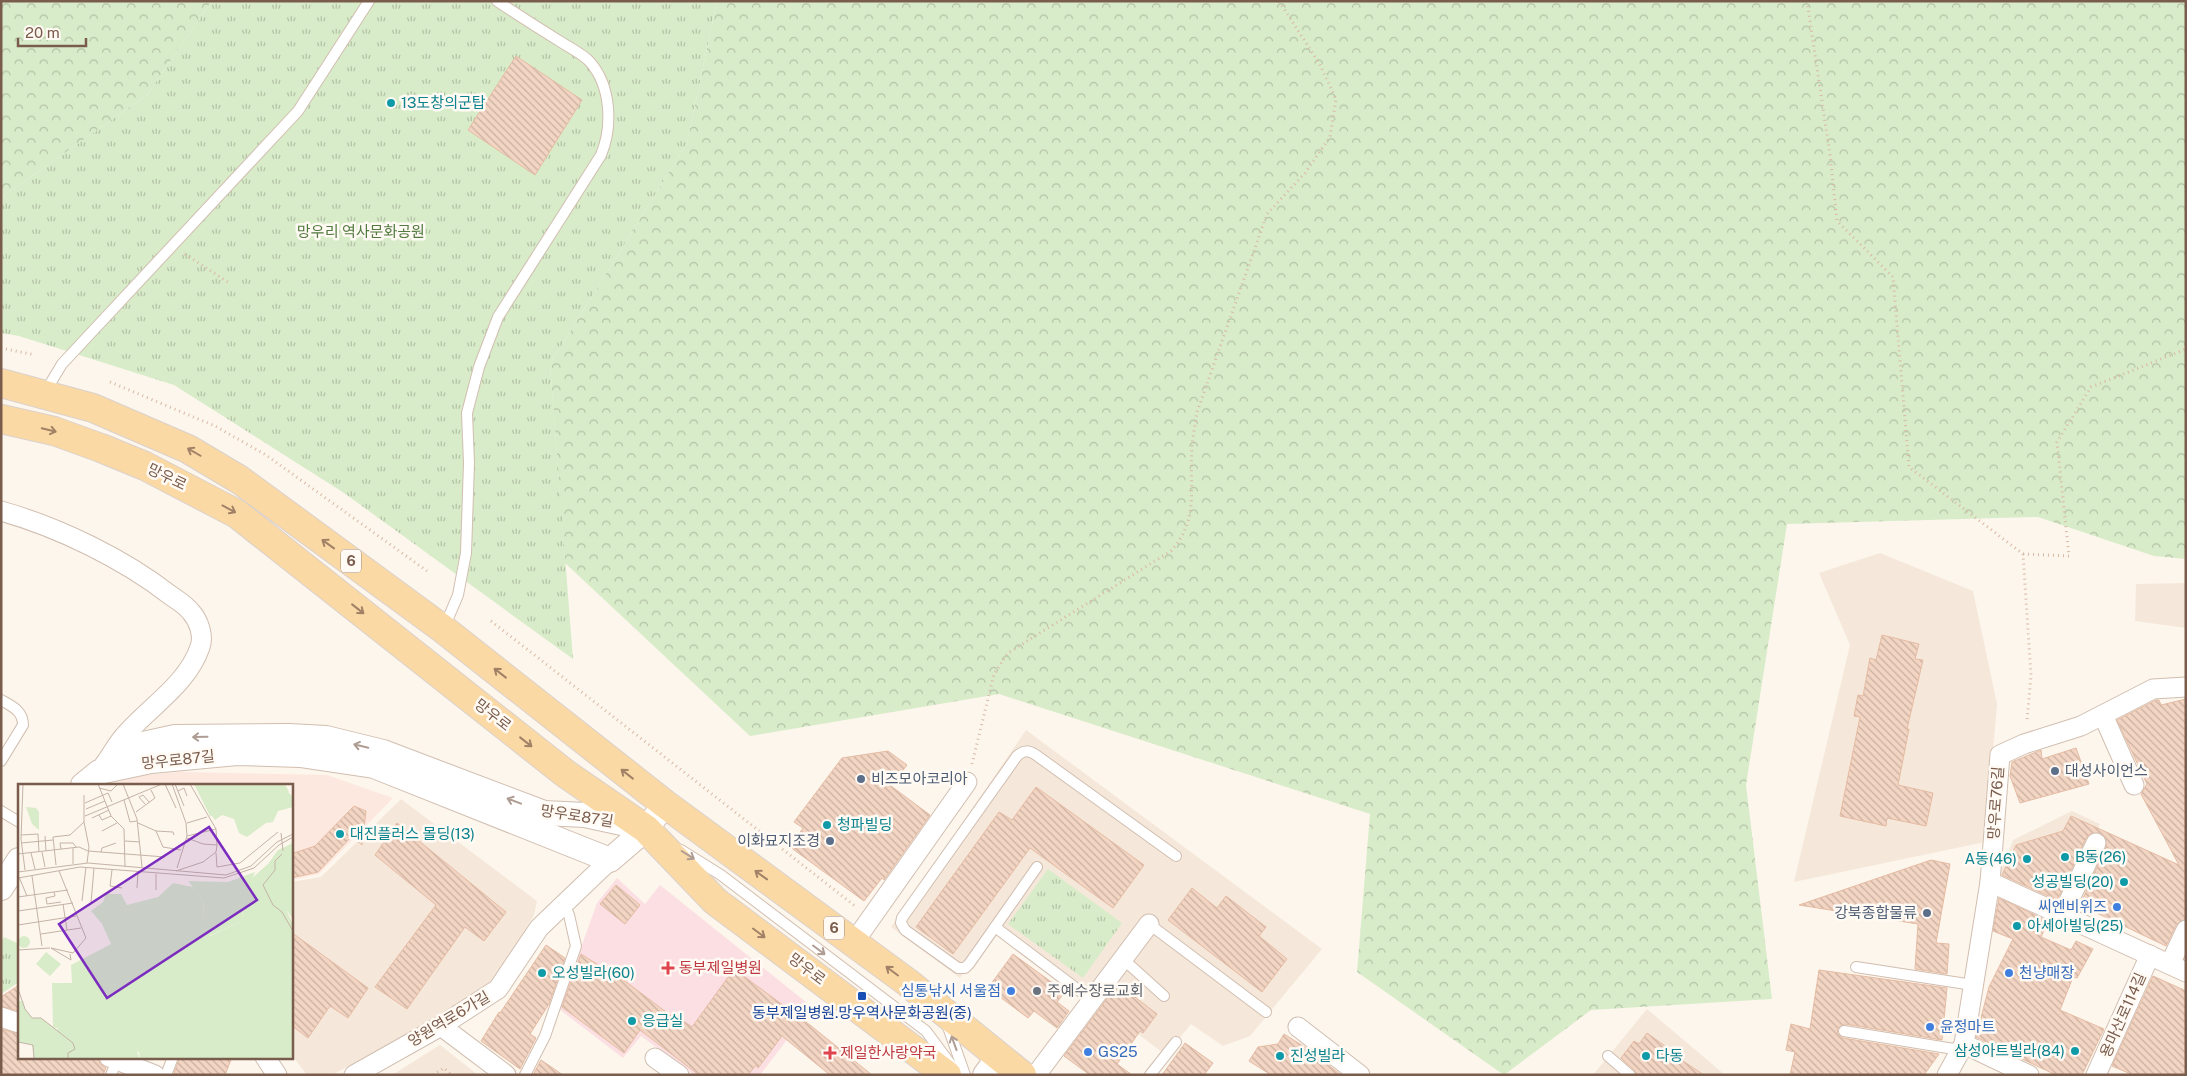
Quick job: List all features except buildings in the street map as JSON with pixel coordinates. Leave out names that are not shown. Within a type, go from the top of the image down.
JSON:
[{"type":"main road","name":"6","points":[[1,384],[93,408],[188,449],[240,480],[443,628],[665,804],[854,942],[942,1010],[992,1066],[1022,1075]]},
{"type":"main road","name":"망우로","points":[[1,419],[54,431],[101,448],[145,466],[237,514],[566,774],[646,829],[715,900],[947,1075]]},
{"type":"street","points":[[1,511],[22,517],[89,547],[147,577],[191,611],[198,622],[202,641],[192,664],[176,685],[127,733],[91,778]]},
{"type":"street","name":"망우로76길","points":[[1948,1075],[1962,1047],[1990,882],[2000,754],[2024,744],[2081,726],[2154,688],[2186,687]]},
{"type":"street","points":[[2103,715],[2134,785]]},
{"type":"street","name":"망우로87길","points":[[91,778],[125,751],[143,744],[175,737],[289,736],[326,738],[384,752],[544,813],[585,815],[646,829]]},
{"type":"street","name":"망우로87길","points":[[91,778],[151,761],[237,753],[300,755],[374,766],[610,860],[620,849],[646,829]]},
{"type":"street","points":[[854,942],[967,782]]},
{"type":"street","points":[[646,829],[665,804]]},
{"type":"street","points":[[2062,916],[2096,843]]},
{"type":"street","name":"양원역로6가길","points":[[354,1075],[441,1026],[498,989],[539,928],[610,860]]},
{"type":"street","points":[[1,888],[18,862]]},
{"type":"street","points":[[1990,882],[2178,968],[2186,930]]},
{"type":"street","points":[[1036,1075],[1149,924]]},
{"type":"street","name":"용마산로114길","points":[[2096,1075],[2150,955]]},
{"type":"street","points":[[1,1017],[18,1023]]},
{"type":"street","points":[[441,1026],[506,1075]]},
{"type":"street","points":[[1298,1027],[1360,1075]]},
{"type":"street","points":[[1962,1047],[2029,1075]]},
{"type":"street","points":[[266,1058],[277,1075]]},
{"type":"street","points":[[655,1058],[679,1075]]},
{"type":"street","points":[[112,1064],[155,1075]]},
{"type":"lane","points":[[43,394],[62,364],[298,111],[369,1]]},
{"type":"lane","points":[[443,628],[458,595],[466,553],[469,463],[467,413],[479,367],[498,316],[601,155],[607,140],[605,90],[600,74],[588,60],[497,1]]},
{"type":"lane","points":[[1,700],[19,712],[23,719],[23,725],[1,761]]},
{"type":"lane","points":[[1037,867],[996,928],[964,968],[958,968],[905,930],[901,923],[908,910],[1016,756],[1022,752],[1029,751],[1036,755],[1176,856]]},
{"type":"lane","points":[[1,811],[18,821]]},
{"type":"lane","points":[[646,829],[720,875],[926,1031],[958,1075]]},
{"type":"lane","points":[[525,1075],[544,1036],[576,946],[570,915],[564,904]]},
{"type":"lane","points":[[1149,924],[1266,1012]]},
{"type":"lane","points":[[996,928],[1093,1001]]},
{"type":"lane","points":[[1123,959],[1164,996]]},
{"type":"lane","points":[[1856,968],[1973,985]]},
{"type":"lane","points":[[942,1010],[965,1075]]},
{"type":"lane","points":[[1844,1031],[1962,1047]]},
{"type":"lane","points":[[1150,1075],[1176,1042]]},
{"type":"lane","points":[[1608,1056],[1630,1075]]},
{"type":"lane","points":[[166,1075],[173,1058]]},
{"type":"path","points":[[967,782],[994,674],[1008,653],[1171,551],[1183,538],[1192,511],[1192,447],[1197,412],[1267,214],[1305,174],[1330,137],[1336,99],[1319,63],[1279,1]]},
{"type":"path","points":[[1807,1],[1830,155],[1837,221],[1893,277],[1908,467],[2023,554],[2069,556],[2057,442],[2092,387],[2186,349]]},
{"type":"path","points":[[172,246],[229,284]]},
{"type":"path","points":[[1,348],[35,355]]},
{"type":"path","points":[[110,382],[215,426],[266,455],[427,571]]},
{"type":"path","points":[[2023,554],[2031,675],[2024,744]]},
{"type":"path","points":[[491,621],[856,907]]},
{"type":"path","points":[[433,1075],[444,1068],[451,1075]]},
{"type":"shaded area","points":[[1880,553],[1973,591],[1997,704],[1985,842],[1794,882],[1850,645],[1819,573]]},
{"type":"shaded area","points":[[2186,583],[2186,628],[2135,621],[2136,584]]},
{"type":"shaded area","points":[[1026,730],[1322,949],[1250,1036],[1223,1046],[1191,1024],[1166,1055],[996,928],[960,978],[891,927]]},
{"type":"shaded area","points":[[179,772],[327,775],[393,798],[319,874],[292,880],[292,784],[114,784],[131,776]]},
{"type":"shaded area","points":[[401,799],[537,901],[534,915],[496,980],[432,1020],[332,1075],[307,1075],[292,1055],[292,882],[321,877]]},
{"type":"shaded area","points":[[2072,811],[2100,824],[2061,904],[1999,875],[2013,840]]},
{"type":"shaded area","name":"동부제일병원","points":[[617,878],[645,904],[660,885],[812,1007],[760,1075],[694,1075],[641,1036],[623,1058],[559,1009],[597,903]]},
{"type":"shaded area","points":[[1647,1009],[1725,1075],[1593,1075]]},
{"type":"shaded area","points":[[440,1045],[478,1075],[392,1075]]},
{"type":"green space","points":[[1,1],[212,1],[147,95],[1,198]]},
{"type":"green space","name":"망우리 역사문화공원","points":[[212,1],[717,1],[687,143],[550,364],[573,659],[344,493],[174,385],[19,336],[1,333],[1,198],[147,95]]},
{"type":"green space","points":[[717,1],[2186,1],[2186,559],[2154,556],[2038,517],[1787,524],[1746,785],[1772,999],[1591,1010],[1504,1075],[1357,972],[1370,814],[999,694],[750,736],[565,563],[550,364],[687,143]]},
{"type":"green space","points":[[1048,869],[1122,923],[1083,978],[1008,924]]},
{"type":"green space","points":[[4,937],[17,943],[18,983],[1,994],[1,942]]},
{"type":"place","name":"13도창의군탑","points":[[391,103]]},
{"type":"place","name":"대성사이언스","points":[[2055,771]]},
{"type":"place","name":"비즈모아코리아","points":[[861,779]]},
{"type":"place","name":"청파빌딩","points":[[827,825]]},
{"type":"place","name":"대진플러스 몰딩(13)","points":[[340,834]]},
{"type":"place","name":"이화묘지조경","points":[[830,841]]},
{"type":"place","name":"B동(26)","points":[[2065,857]]},
{"type":"place","name":"A동(46)","points":[[2027,859]]},
{"type":"place","name":"성공빌딩(20)","points":[[2124,882]]},
{"type":"place","name":"씨엔비위즈","points":[[2117,907]]},
{"type":"place","name":"강북종합물류","points":[[1927,913]]},
{"type":"place","name":"아세아빌딩(25)","points":[[2017,926]]},
{"type":"place","name":"동부제일병원","points":[[668,968]]},
{"type":"place","name":"오성빌라(60)","points":[[542,973]]},
{"type":"place","name":"천냥매장","points":[[2009,973]]},
{"type":"place","name":"심통낚시 서울점","points":[[1011,991]]},
{"type":"place","name":"주예수장로교회","points":[[1037,991]]},
{"type":"place","name":"동부제일병원.망우역사문화공원(중)","points":[[862,996]]},
{"type":"place","name":"응급실","points":[[632,1021]]},
{"type":"place","name":"윤정마트","points":[[1930,1027]]},
{"type":"place","name":"삼성아트빌라(84)","points":[[2075,1051]]},
{"type":"place","name":"GS25","points":[[1088,1052]]},
{"type":"place","name":"제일한사랑약국","points":[[830,1053]]},
{"type":"place","name":"진성빌라","points":[[1280,1056]]},
{"type":"place","name":"다동","points":[[1646,1056]]}]
